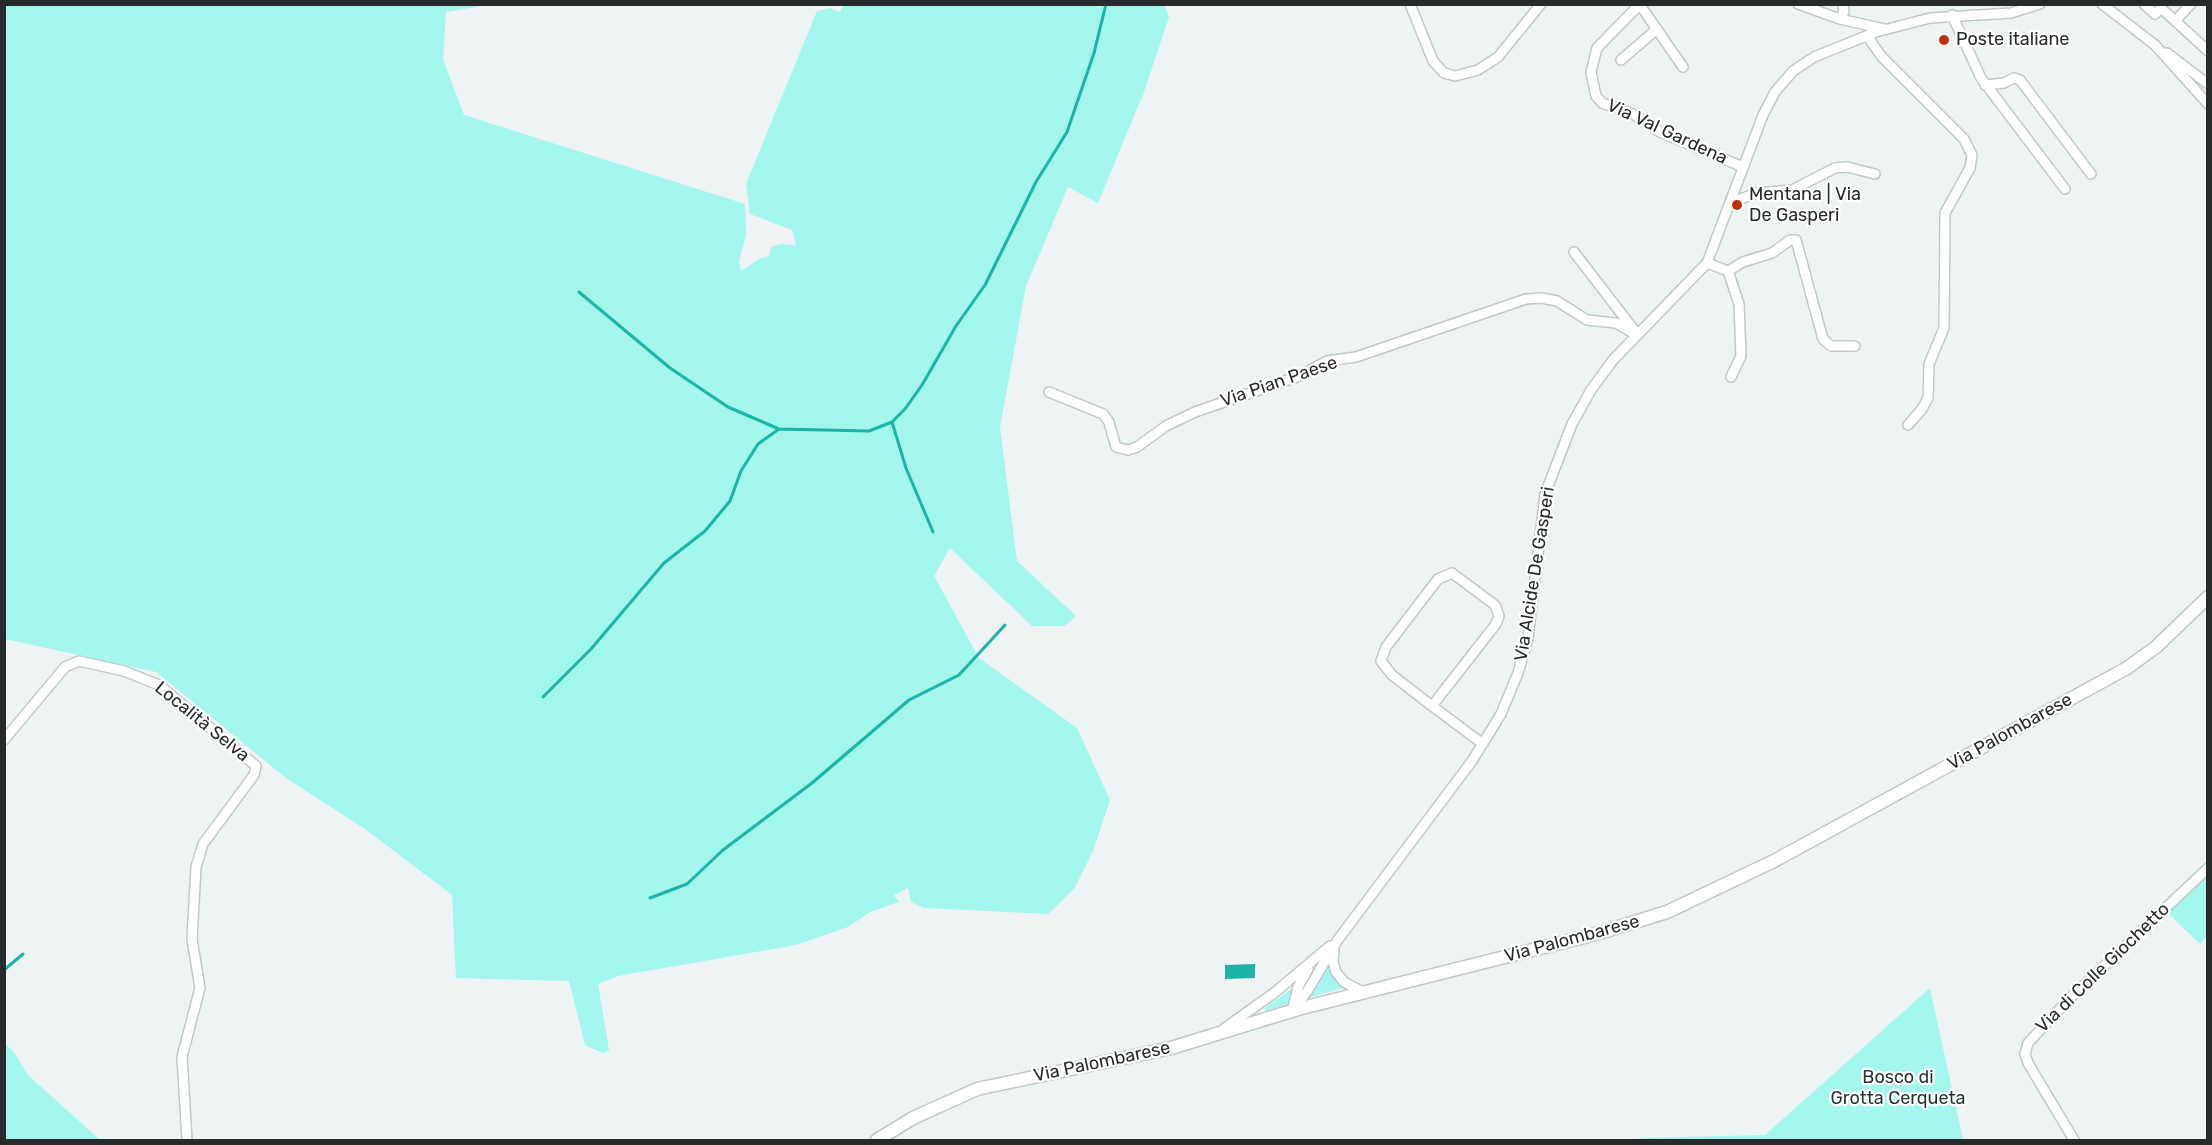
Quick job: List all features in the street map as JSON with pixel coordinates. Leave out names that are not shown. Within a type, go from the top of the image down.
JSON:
[{"type":"main road","name":"Via Palombarese","points":[[877,1140],[913,1118],[977,1089],[1156,1051],[1292,1011],[1651,918],[1774,861],[2135,663],[2163,641],[2208,597]]},
{"type":"street","points":[[1410,4],[1433,61],[1444,73],[1455,76],[1478,70],[1498,57],[1541,4]]},
{"type":"street","points":[[1798,4],[1840,19],[1886,29]]},
{"type":"street","points":[[1840,19],[1844,12],[1844,4]]},
{"type":"street","points":[[2144,4],[2155,14],[2161,8],[2207,49]]},
{"type":"street","points":[[2175,21],[2191,4]]},
{"type":"street","points":[[1640,5],[1683,67]]},
{"type":"street","name":"Via Val Gardena","points":[[1640,5],[1597,48],[1591,72],[1596,96],[1602,102],[1633,114],[1655,130],[1743,166]]},
{"type":"street","name":"Via Alcide De Gasperi","points":[[1292,1011],[1308,990],[1336,941],[1484,744],[1509,696],[1526,646],[1543,506],[1558,458],[1576,415],[1612,360],[1707,263],[1768,104],[1789,76],[1818,54],[1886,29],[1979,9],[2016,12],[2039,5]]},
{"type":"street","points":[[2102,5],[2208,84]]},
{"type":"street","points":[[1952,15],[1971,59],[1986,85],[2065,189]]},
{"type":"street","points":[[1621,60],[1657,29]]},
{"type":"street","points":[[1867,36],[1882,57],[1964,139],[1972,155],[1970,168],[1945,213],[1944,328],[1929,364],[1928,398],[1924,407],[1908,425]]},
{"type":"street","points":[[2155,45],[2208,104]]},
{"type":"street","points":[[1986,85],[2004,83],[2014,78],[2020,80],[2091,174]]},
{"type":"street","points":[[1730,203],[1756,193],[1792,190],[1835,168],[1847,167],[1875,174]]},
{"type":"street","points":[[1728,271],[1743,262],[1772,254],[1790,240],[1796,240],[1823,339],[1831,346],[1855,346]]},
{"type":"street","points":[[1574,252],[1637,335]]},
{"type":"street","points":[[1707,263],[1728,271]]},
{"type":"street","points":[[1728,271],[1741,314],[1740,359],[1731,377]]},
{"type":"street","name":"Via Pian Paese","points":[[1049,392],[1103,414],[1109,423],[1114,443],[1119,449],[1125,450],[1137,447],[1170,424],[1195,412],[1301,375],[1327,361],[1356,357],[1526,299],[1542,298],[1557,301],[1587,320],[1616,323],[1637,335]]},
{"type":"street","points":[[1432,706],[1496,624],[1499,616],[1495,605],[1452,573],[1438,579],[1386,647],[1381,657],[1387,671],[1432,706],[1484,744]]},
{"type":"street","name":"Località Selva","points":[[4,740],[65,667],[74,661],[82,661],[129,672],[159,685],[255,766],[254,774],[206,839],[196,867],[192,939],[200,988],[182,1062],[187,1140]]},
{"type":"street","name":"Via di Colle Giochetto","points":[[2074,1140],[2028,1063],[2025,1054],[2028,1043],[2070,998],[2208,868]]},
{"type":"street","points":[[1336,941],[1334,969],[1344,982],[1363,993]]},
{"type":"street","name":"Via Alcide De Gasperi","points":[[1217,1034],[1274,993],[1336,941]]},
{"type":"street","name":"Via Alcide De Gasperi","points":[[1292,1011],[1298,987],[1315,959]]},
{"type":"green space","points":[[1164,4],[1169,17],[1144,92],[1098,203],[1068,187],[1026,286],[1000,427],[1017,561],[1076,616],[1065,626],[1032,626],[950,548],[934,576],[979,658],[1077,728],[1110,800],[1093,851],[1074,889],[1048,914],[924,908],[911,902],[908,888],[894,895],[899,902],[870,912],[848,927],[796,945],[618,976],[598,984],[609,1050],[603,1053],[585,1045],[569,981],[456,978],[452,895],[365,829],[286,778],[156,672],[5,639],[5,5],[489,5],[446,12],[443,59],[464,115],[745,204],[746,234],[739,262],[741,271],[759,259],[769,256],[771,247],[780,244],[796,245],[792,230],[750,214],[746,184],[817,11],[830,8],[840,12],[844,5]]},
{"type":"green space","points":[[2207,867],[2207,936],[2200,944],[2170,915],[2169,905]]},
{"type":"green space","points":[[1330,964],[1344,988],[1307,998],[1315,989]]},
{"type":"green space","points":[[1296,986],[1293,1002],[1265,1011],[1265,1008]]},
{"type":"green space","name":"Bosco di Grotta Cerqueta","points":[[1930,988],[1963,1140],[1633,1140],[1765,1135]]},
{"type":"green space","points":[[4,1043],[14,1052],[28,1075],[100,1140],[5,1140]]},
{"type":"shaded area","points":[[1255,964],[1255,978],[1225,979],[1225,965]]},
{"type":"waterway","points":[[579,292],[670,368],[728,407],[779,429],[869,431],[892,422],[905,409],[922,385],[956,326],[985,285],[1036,182],[1067,132],[1094,53],[1106,4]]},
{"type":"waterway","points":[[892,422],[906,468],[933,532]]},
{"type":"waterway","points":[[543,697],[591,649],[664,563],[705,531],[730,501],[741,471],[758,444],[779,429]]},
{"type":"waterway","points":[[650,898],[687,884],[723,850],[812,783],[909,700],[959,675],[1005,625]]},
{"type":"waterway","points":[[4,970],[23,954]]},
{"type":"place","name":"Poste italiane","points":[[1944,40]]},
{"type":"place","name":"Mentana | Via De Gasperi","points":[[1737,205]]}]
